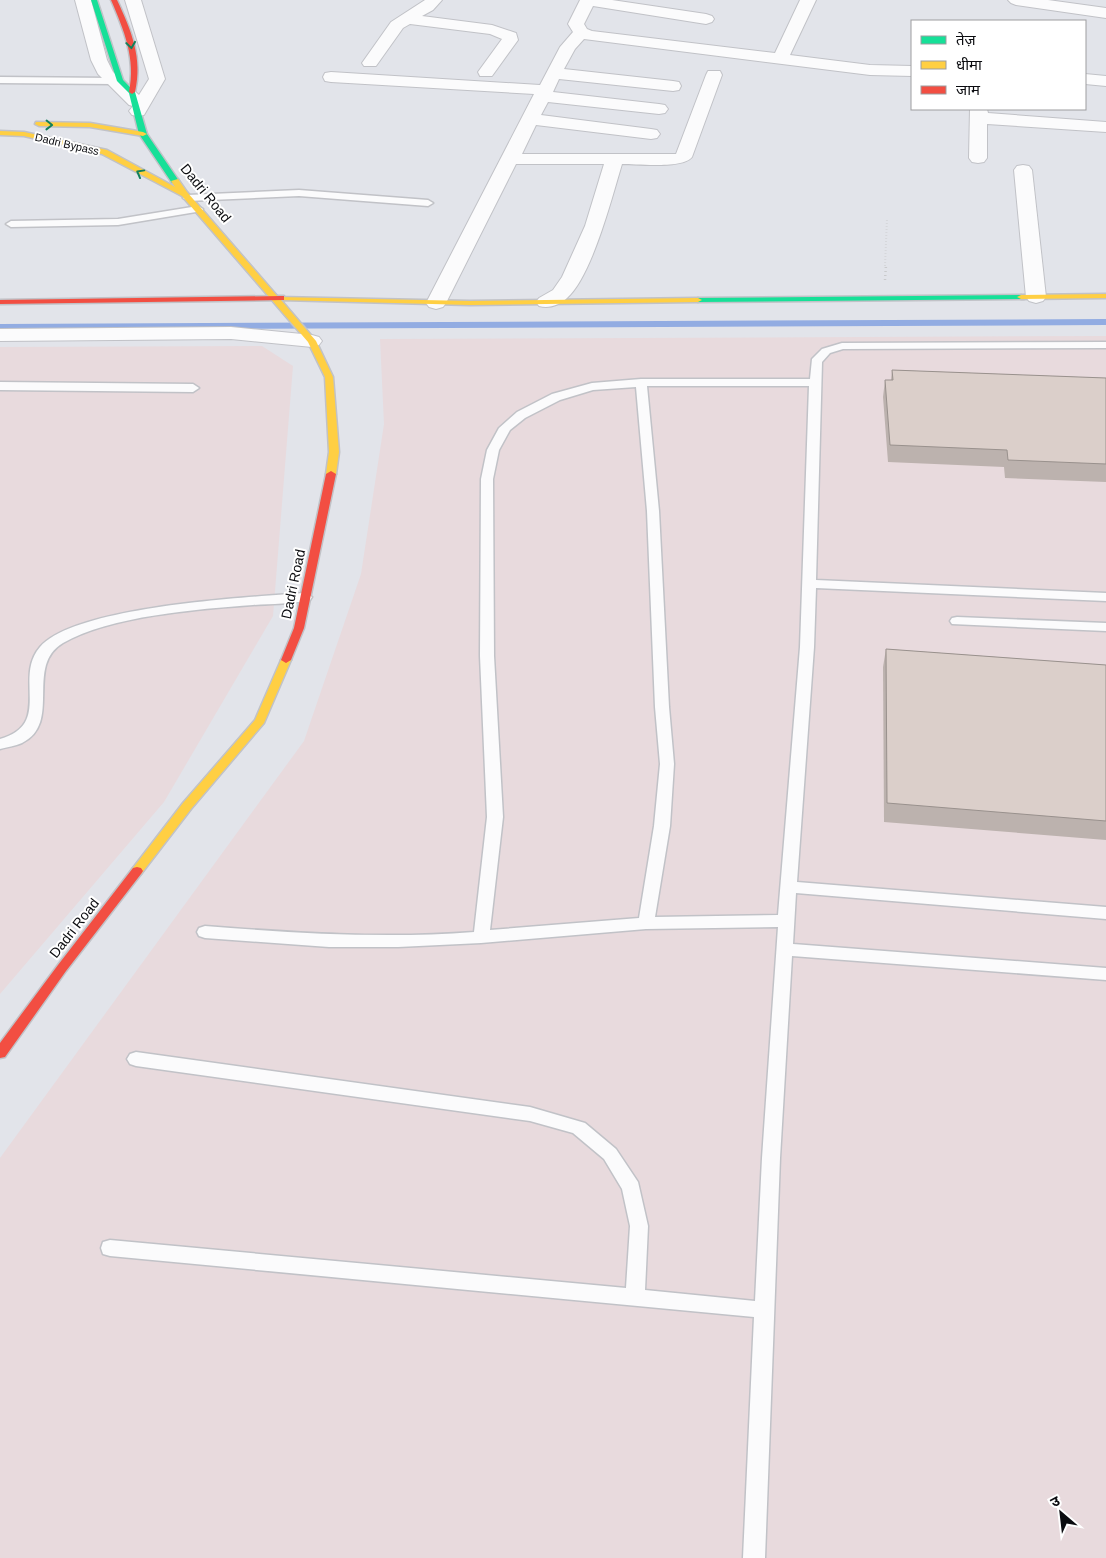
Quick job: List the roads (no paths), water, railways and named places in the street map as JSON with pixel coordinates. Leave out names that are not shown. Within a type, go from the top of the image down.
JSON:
[{"type":"main road","points":[[94,0],[115,75]]},
{"type":"main road","name":"Dadri Road","points":[[0,1053],[62,968],[187,806],[260,721],[299,628],[328,494],[334,452],[333,416],[328,378],[307,335],[186,196],[143,134],[135,101],[137,82],[130,36],[114,0]]},
{"type":"main road","name":"Dadri Bypass","points":[[0,124],[90,125],[143,134]]},
{"type":"main road","name":"Dadri Bypass","points":[[0,133],[24,134],[104,152],[147,177],[186,196]]},
{"type":"main road","points":[[0,302],[278,301],[436,303],[1106,296]]},
{"type":"street","points":[[83,0],[99,60],[106,74],[115,75],[135,101],[157,79],[133,0]]},
{"type":"street","points":[[370,64],[397,25],[427,7],[434,0]]},
{"type":"street","points":[[780,59],[808,0]]},
{"type":"street","points":[[1016,0],[1064,14],[1106,13]]},
{"type":"street","points":[[706,19],[588,1],[576,24],[577,29],[581,32],[870,70],[911,71]]},
{"type":"street","points":[[406,20],[492,30],[510,36],[510,40],[486,72]]},
{"type":"street","points":[[436,303],[529,119],[566,50],[581,32]]},
{"type":"street","points":[[566,50],[585,52]]},
{"type":"street","points":[[554,73],[673,86]]},
{"type":"street","points":[[509,159],[671,160],[683,157],[714,75]]},
{"type":"street","points":[[331,76],[543,93],[659,109]]},
{"type":"street","points":[[1086,79],[1106,81]]},
{"type":"street","points":[[978,158],[979,113],[1106,127]]},
{"type":"street","points":[[529,119],[651,134]]},
{"type":"street","points":[[546,302],[560,294],[572,277],[594,226],[614,160]]},
{"type":"street","points":[[1023,170],[1026,214],[1030,233],[1030,256],[1036,297]]},
{"type":"street","points":[[0,336],[231,333],[307,335]]},
{"type":"lane","points":[[0,80],[115,75]]},
{"type":"lane","points":[[186,196],[289,193],[428,203]]},
{"type":"lane","points":[[11,224],[118,222],[198,210]]},
{"type":"lane","points":[[754,1558],[771,1158],[788,887],[807,647],[816,361],[826,352],[842,346],[1106,345]]},
{"type":"lane","points":[[481,937],[495,817],[488,656],[487,479],[493,450],[504,428],[521,415],[556,397],[592,387],[641,383],[815,382]]},
{"type":"lane","points":[[641,383],[653,510],[662,707],[667,764],[662,826],[646,922]]},
{"type":"lane","points":[[0,386],[192,388]]},
{"type":"lane","points":[[809,584],[1106,597]]},
{"type":"lane","points":[[0,744],[15,742],[32,728],[37,713],[38,668],[45,650],[64,637],[117,620],[176,607],[305,597]]},
{"type":"lane","points":[[957,621],[1106,627]]},
{"type":"lane","points":[[788,887],[1106,913]]},
{"type":"lane","points":[[205,932],[329,941],[398,941],[481,937],[646,922],[786,921]]},
{"type":"lane","points":[[784,949],[1106,974]]},
{"type":"lane","points":[[136,1059],[530,1114],[579,1128],[610,1154],[631,1187],[639,1226],[634,1298]]},
{"type":"lane","points":[[110,1248],[765,1310]]},
{"type":"waterway","points":[[0,327],[1106,322]]}]
